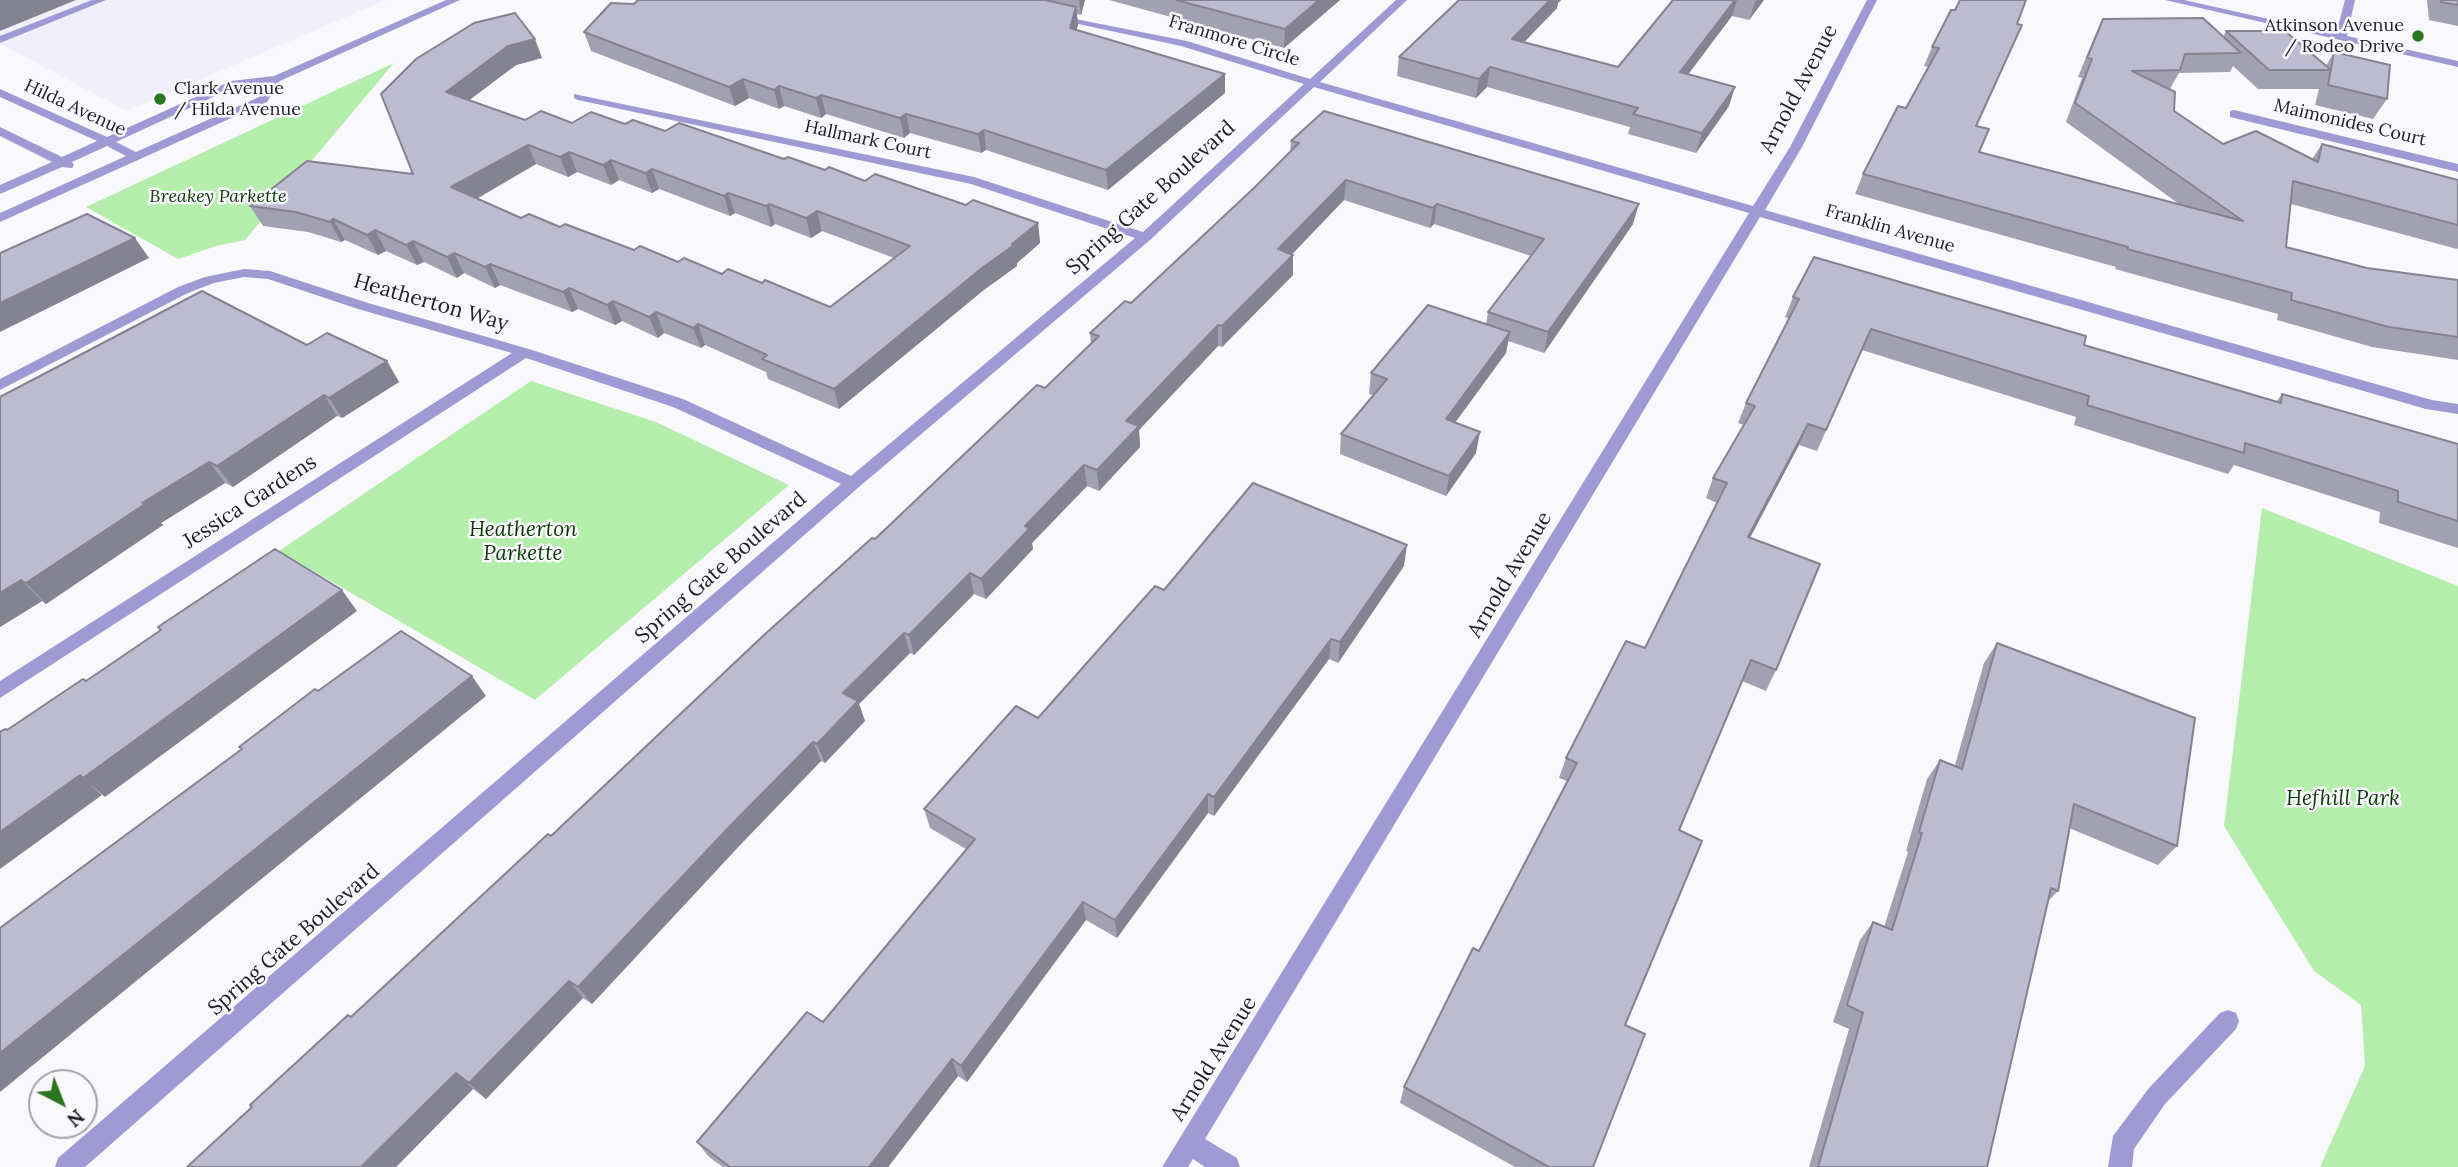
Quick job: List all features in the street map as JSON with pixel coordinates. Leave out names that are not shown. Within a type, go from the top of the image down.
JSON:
[{"type":"street","points":[[0,40],[101,0]]},
{"type":"street","points":[[0,190],[235,83],[276,79],[455,0]]},
{"type":"street","name":"Spring Gate Boulevard","points":[[67,1167],[853,483],[1144,237],[1402,0]]},
{"type":"street","name":"Arnold Avenue","points":[[1174,1167],[1796,147],[1872,0]]},
{"type":"street","points":[[2170,0],[2458,64]]},
{"type":"street","points":[[2341,37],[2350,0]]},
{"type":"street","name":"Franmore Circle","points":[[1036,12],[1155,36],[1312,83]]},
{"type":"street","points":[[0,218],[262,99],[276,79]]},
{"type":"street","name":"Franklin Avenue","points":[[1312,83],[2431,405],[2458,409]]},
{"type":"street","name":"Hilda Avenue","points":[[0,93],[135,156]]},
{"type":"street","name":"Hallmark Court","points":[[578,96],[974,181],[1144,237]]},
{"type":"street","name":"Maimonides Court","points":[[2234,114],[2458,168]]},
{"type":"street","points":[[0,131],[89,177]]},
{"type":"street","name":"Heatherton Way","points":[[0,385],[183,290],[210,280],[244,273],[270,275],[678,402],[853,483]]},
{"type":"street","name":"Jessica Gardens","points":[[0,691],[524,352]]},
{"type":"street","points":[[2120,1167],[2122,1144],[2157,1096],[2228,1020]]},
{"type":"street","points":[[1189,1143],[1228,1167]]},
{"type":"shaded area","points":[[0,0],[386,0],[127,111],[0,44]]},
{"type":"green space","name":"Breakey Parkette","points":[[394,63],[245,240],[216,246],[178,259],[86,207]]},
{"type":"green space","name":"Heatherton Parkette","points":[[531,381],[656,422],[789,485],[535,700],[279,551]]},
{"type":"green space","name":"Hefhill Park","points":[[2262,508],[2458,586],[2458,1167],[2320,1167],[2365,1066],[2361,1005],[2314,971],[2224,826]]},
{"type":"building","points":[[638,0],[1045,0],[1076,7],[1070,28],[1225,74],[1106,170],[984,130],[978,134],[906,114],[900,118],[821,95],[816,98],[779,86],[774,90],[743,79],[729,87],[584,32],[611,3],[634,4]]},
{"type":"building","points":[[1176,0],[1319,0],[1285,29]]},
{"type":"building","points":[[1459,0],[1550,0],[1512,39],[1618,67],[1673,0],[1735,0],[1680,72],[1735,87],[1702,133],[1633,114],[1638,108],[1490,67],[1479,79],[1399,57]]},
{"type":"building","points":[[1960,0],[2026,0],[2017,24],[2022,25],[1976,126],[1989,129],[1979,152],[2243,221],[2075,103],[2092,59],[2087,58],[2103,19],[2203,18],[2241,53],[2185,54],[2180,70],[2132,71],[2175,92],[2174,111],[2223,144],[2256,131],[2318,162],[2322,144],[2458,180],[2458,225],[2293,181],[2286,247],[2367,268],[2458,280],[2458,337],[2389,327],[2291,300],[2292,293],[1863,174],[1898,106],[1906,108],[1939,48],[1932,47],[1951,10],[1955,10]]},
{"type":"building","points":[[2458,0],[2458,5],[2441,2]]},
{"type":"building","points":[[515,13],[535,39],[508,46],[446,92],[525,120],[541,111],[572,123],[591,112],[625,124],[633,120],[665,131],[679,123],[784,159],[788,157],[825,170],[829,167],[865,181],[875,174],[966,205],[973,200],[1038,223],[834,389],[762,359],[767,355],[698,324],[693,328],[656,312],[649,317],[613,301],[607,305],[569,288],[563,292],[490,264],[485,267],[454,253],[447,257],[413,241],[406,245],[375,230],[367,235],[333,219],[330,222],[296,212],[250,206],[307,161],[413,174],[381,94],[416,59],[474,23]],"holes":[[[528,145],[560,157],[569,152],[603,165],[611,160],[645,173],[652,169],[724,196],[728,193],[806,218],[817,211],[910,246],[830,307],[765,280],[762,283],[728,269],[722,274],[684,258],[678,262],[640,246],[634,250],[565,224],[560,227],[529,214],[521,218],[451,187]]]},
{"type":"building","points":[[2226,31],[2285,31],[2331,70],[2269,70]]},
{"type":"building","points":[[2334,52],[2390,65],[2387,99],[2328,85]]},
{"type":"building","points":[[1324,111],[1639,204],[1548,332],[1488,312],[1544,239],[1437,204],[1433,208],[1346,180],[1278,249],[1293,255],[1222,326],[1218,325],[1126,421],[1139,426],[1097,470],[1084,465],[1025,526],[1029,529],[981,579],[970,573],[909,635],[904,633],[843,693],[858,701],[817,744],[813,742],[731,825],[578,987],[569,981],[469,1083],[456,1073],[361,1167],[187,1167],[348,1015],[351,1017],[548,834],[551,836],[764,635],[872,538],[875,539],[1037,385],[1045,388],[1099,336],[1090,333],[1125,301],[1131,303],[1254,188],[1299,143],[1291,141]]},
{"type":"building","points":[[87,214],[135,238],[0,303],[0,253]]},
{"type":"building","points":[[1814,257],[2086,336],[2084,345],[2281,403],[2282,394],[2458,444],[2458,521],[2398,502],[2398,491],[2245,443],[2244,453],[2087,405],[2089,396],[1871,329],[1826,430],[1808,424],[1748,537],[1820,564],[1776,670],[1751,660],[1679,830],[1702,841],[1625,1025],[1645,1034],[1593,1167],[1549,1167],[1404,1087],[1473,948],[1479,951],[1577,763],[1566,758],[1626,641],[1645,648],[1727,483],[1713,478],[1755,406],[1746,403],[1799,299],[1793,297]]},
{"type":"building","points":[[202,291],[307,345],[327,333],[387,361],[329,398],[324,395],[217,466],[209,462],[142,503],[145,504],[26,583],[21,580],[0,593],[0,397]]},
{"type":"building","points":[[1428,305],[1510,332],[1446,419],[1480,432],[1449,476],[1341,434],[1387,379],[1371,373]]},
{"type":"building","points":[[1253,483],[1407,545],[1340,642],[1331,639],[1214,797],[1208,794],[1115,920],[1083,902],[961,1066],[952,1059],[869,1167],[730,1167],[697,1142],[807,1012],[823,1022],[975,839],[924,809],[1016,706],[1038,718],[1155,586],[1164,590]]},
{"type":"building","points":[[275,549],[342,590],[83,778],[80,775],[0,832],[0,732],[83,679],[86,681],[161,630],[158,627]]},
{"type":"building","points":[[401,631],[472,676],[0,1053],[0,928],[242,749],[239,747],[315,689],[318,691]]},
{"type":"building","points":[[1997,643],[2195,718],[2177,846],[2074,804],[2058,891],[2051,888],[1987,1167],[1818,1167],[1863,1013],[1847,1005],[1873,922],[1892,930],[1922,833],[1919,832],[1940,760],[1962,769]]},
{"type":"place","name":"Atkinson Avenue / Rodeo Drive","points":[[2418,36]]},
{"type":"place","name":"Clark Avenue / Hilda Avenue","points":[[160,99]]}]
